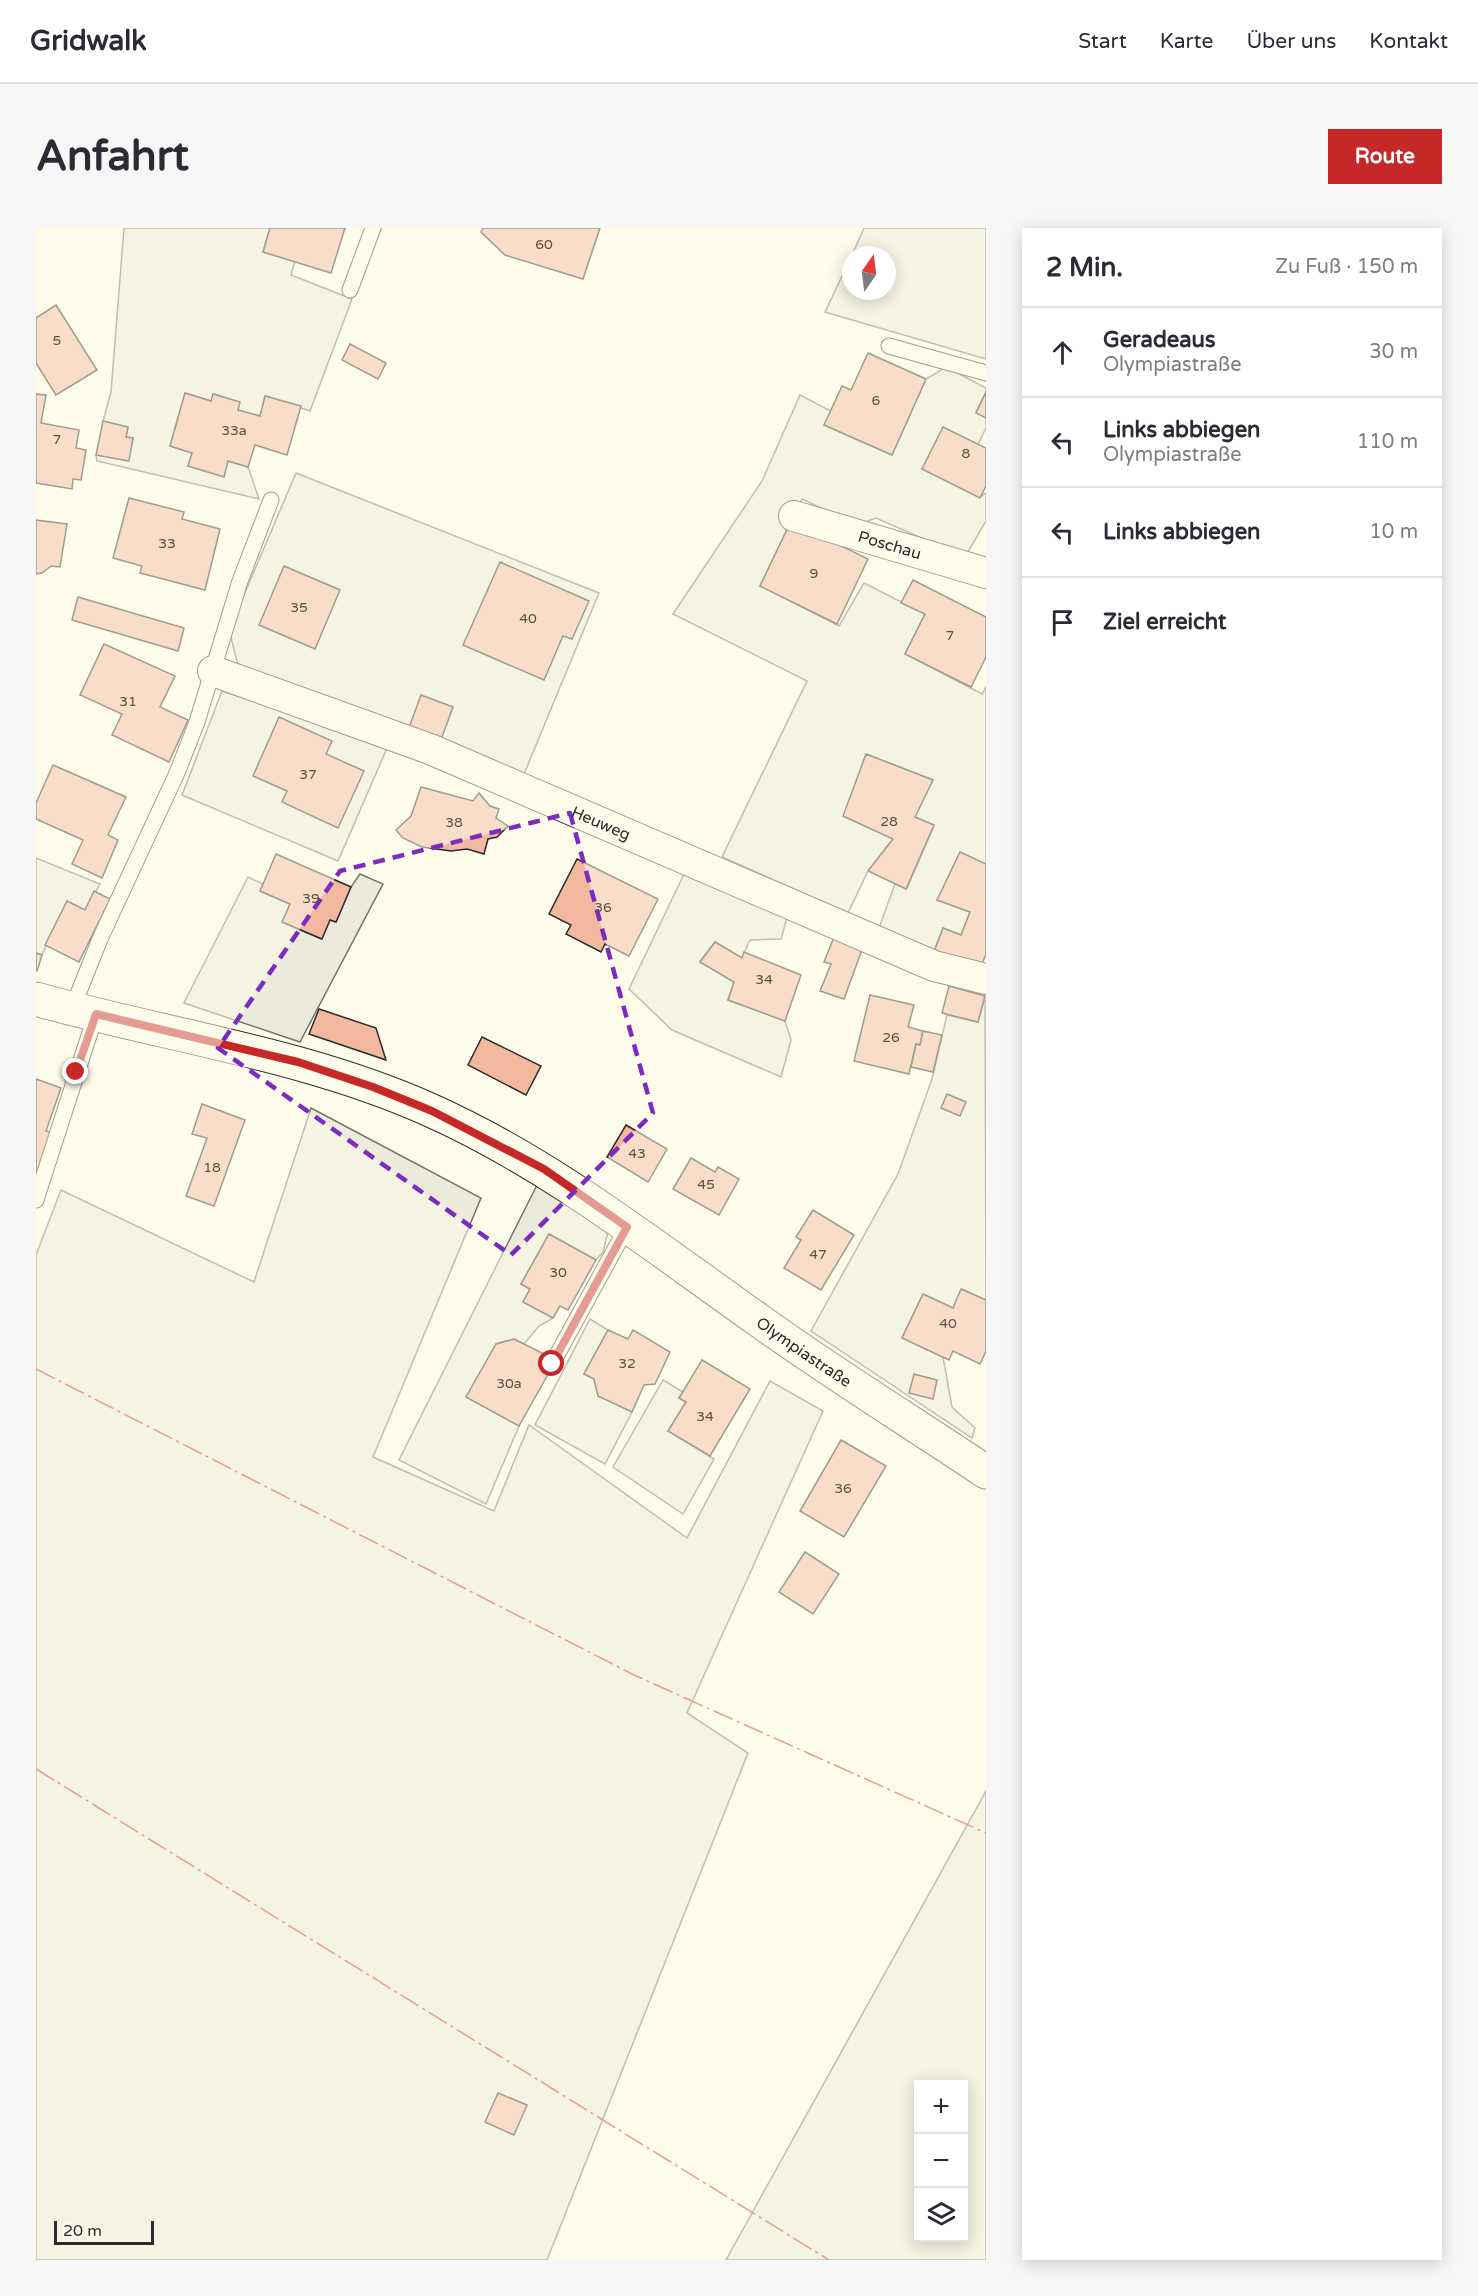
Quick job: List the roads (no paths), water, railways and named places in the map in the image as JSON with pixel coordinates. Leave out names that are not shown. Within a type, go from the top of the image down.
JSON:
[{"type":"main road","name":"Olympiastraße","points":[[36,999],[298,1062],[373,1087],[432,1111],[544,1169],[785,1339],[986,1472]]},
{"type":"street","name":"Poschau","points":[[794,516],[986,573]]},
{"type":"street","name":"Heuweg","points":[[213,671],[430,749],[934,966],[986,979]]},
{"type":"lane","points":[[350,290],[374,228]]},
{"type":"lane","points":[[889,346],[986,373]]},
{"type":"lane","points":[[36,1200],[84,1012],[125,882],[177,773],[197,722],[240,581],[271,500]]},
{"type":"lane","points":[[552,1364],[627,1227]]}]
